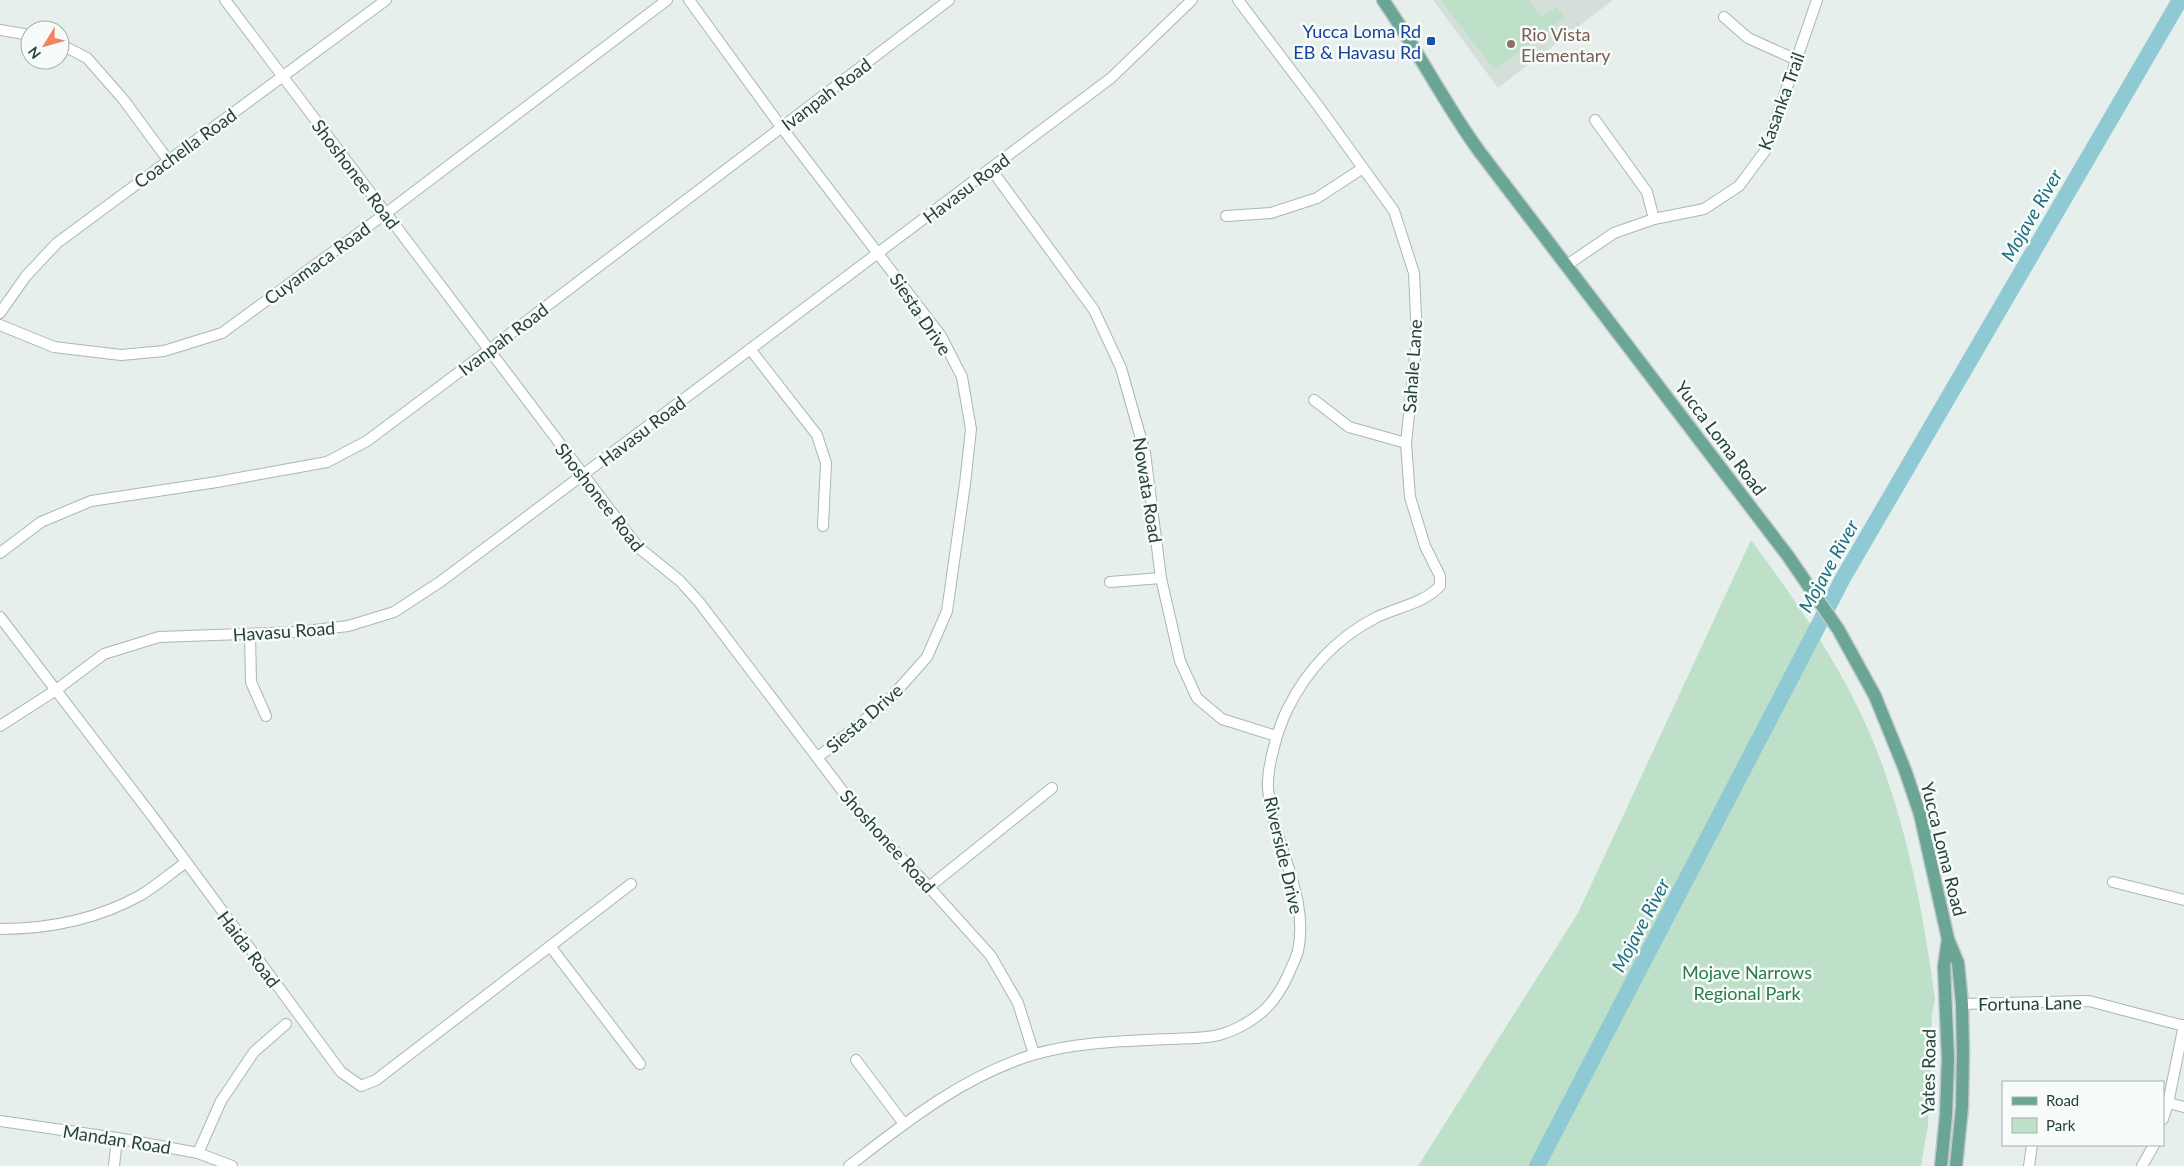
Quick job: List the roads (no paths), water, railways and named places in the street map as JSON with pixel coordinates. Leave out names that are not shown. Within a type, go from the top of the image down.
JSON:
[{"type":"main road","name":"Yucca Loma Road","points":[[1383,0],[1409,39],[1454,117],[1794,563],[1838,629],[1858,665],[1888,728],[1920,814],[1930,850],[1948,939],[1958,963],[1961,991]]},
{"type":"main road","name":"Yucca Loma Road","points":[[1945,978],[1944,966],[1948,939]]},
{"type":"main road","name":"Yates Road","points":[[1940,1166],[1946,1115],[1948,1060],[1945,978]]},
{"type":"main road","name":"Yates Road","points":[[1956,1166],[1962,1107],[1961,991]]},
{"type":"street","name":"Shoshonee Road","points":[[225,0],[582,476],[638,547],[680,581],[699,602],[863,818],[929,887],[990,956],[1018,1003],[1034,1054]]},
{"type":"street","name":"Coachella Road","points":[[0,313],[26,276],[57,243],[386,0]]},
{"type":"street","name":"Cuyamaca Road","points":[[0,324],[54,347],[121,355],[164,351],[222,333],[385,214],[667,0]]},
{"type":"street","name":"Siesta Drive","points":[[688,0],[782,128],[941,336],[962,377],[971,429],[947,611],[927,657],[887,702],[818,757]]},
{"type":"street","name":"Ivanpah Road","points":[[0,553],[41,522],[91,501],[217,482],[327,462],[366,440],[488,350],[950,0]]},
{"type":"street","name":"Havasu Road","points":[[0,726],[56,690],[104,654],[159,637],[296,632],[348,626],[394,612],[440,582],[1111,78],[1192,0]]},
{"type":"street","name":"Sahale Lane","points":[[1238,0],[1319,107],[1394,211],[1414,272],[1417,338],[1406,443],[1412,504],[1425,546],[1440,576],[1440,586]]},
{"type":"street","name":"Kasanka Trail","points":[[1567,265],[1614,232],[1654,219],[1704,209],[1739,186],[1765,151],[1818,0]]},
{"type":"street","points":[[1724,17],[1748,38],[1796,60]]},
{"type":"street","points":[[0,30],[20,33]]},
{"type":"street","points":[[70,49],[87,58],[123,99],[168,160]]},
{"type":"street","points":[[1595,120],[1647,192],[1654,219]]},
{"type":"street","points":[[1226,216],[1271,213],[1317,198],[1363,168]]},
{"type":"street","name":"Nowata Road","points":[[991,169],[1094,310],[1120,368],[1145,453],[1162,578],[1180,661],[1197,698],[1222,719],[1276,736]]},
{"type":"street","points":[[750,349],[817,435],[826,462],[823,526]]},
{"type":"street","points":[[1314,400],[1349,427],[1406,443]]},
{"type":"street","points":[[1110,582],[1162,578]]},
{"type":"street","name":"Riverside Drive","points":[[849,1166],[904,1124],[955,1089],[978,1077],[1034,1054],[1072,1047],[1121,1042],[1222,1035],[1258,1016],[1282,989],[1298,951],[1300,912],[1277,838],[1268,787],[1276,736],[1288,708],[1303,682],[1315,665],[1330,650],[1352,632],[1376,618],[1430,596],[1440,586]]},
{"type":"street","name":"Haida Road","points":[[0,618],[156,821],[185,863],[342,1072],[361,1086],[376,1080],[631,884]]},
{"type":"street","points":[[250,635],[251,682],[266,716]]},
{"type":"street","points":[[929,887],[1052,788]]},
{"type":"street","points":[[0,929],[28,929],[69,922],[103,912],[141,894],[185,863]]},
{"type":"street","points":[[2113,882],[2184,900]]},
{"type":"street","points":[[550,946],[640,1064]]},
{"type":"street","name":"Fortuna Lane","points":[[1962,1004],[2089,1001],[2184,1025]]},
{"type":"street","points":[[198,1153],[221,1101],[254,1052],[286,1024]]},
{"type":"street","points":[[2164,1116],[2184,1025]]},
{"type":"street","points":[[856,1060],[904,1124]]},
{"type":"street","points":[[2168,1104],[2184,1107]]},
{"type":"street","name":"Mandan Road","points":[[0,1121],[117,1138],[198,1153],[232,1166]]},
{"type":"street","points":[[114,1166],[117,1138]]},
{"type":"street","points":[[2029,1166],[2032,1146]]},
{"type":"street","points":[[2142,1166],[2153,1146]]},
{"type":"waterway","name":"Mojave River","points":[[1537,1166],[1843,578],[2180,0]]},
{"type":"place","name":"Yucca Loma Rd EB & Havasu Rd","points":[[1431,41]]},
{"type":"place","name":"Rio Vista Elementary","points":[[1511,44]]},
{"type":"park label","name":"Mojave Narrows Regional Park","points":[[1747,982]]}]
